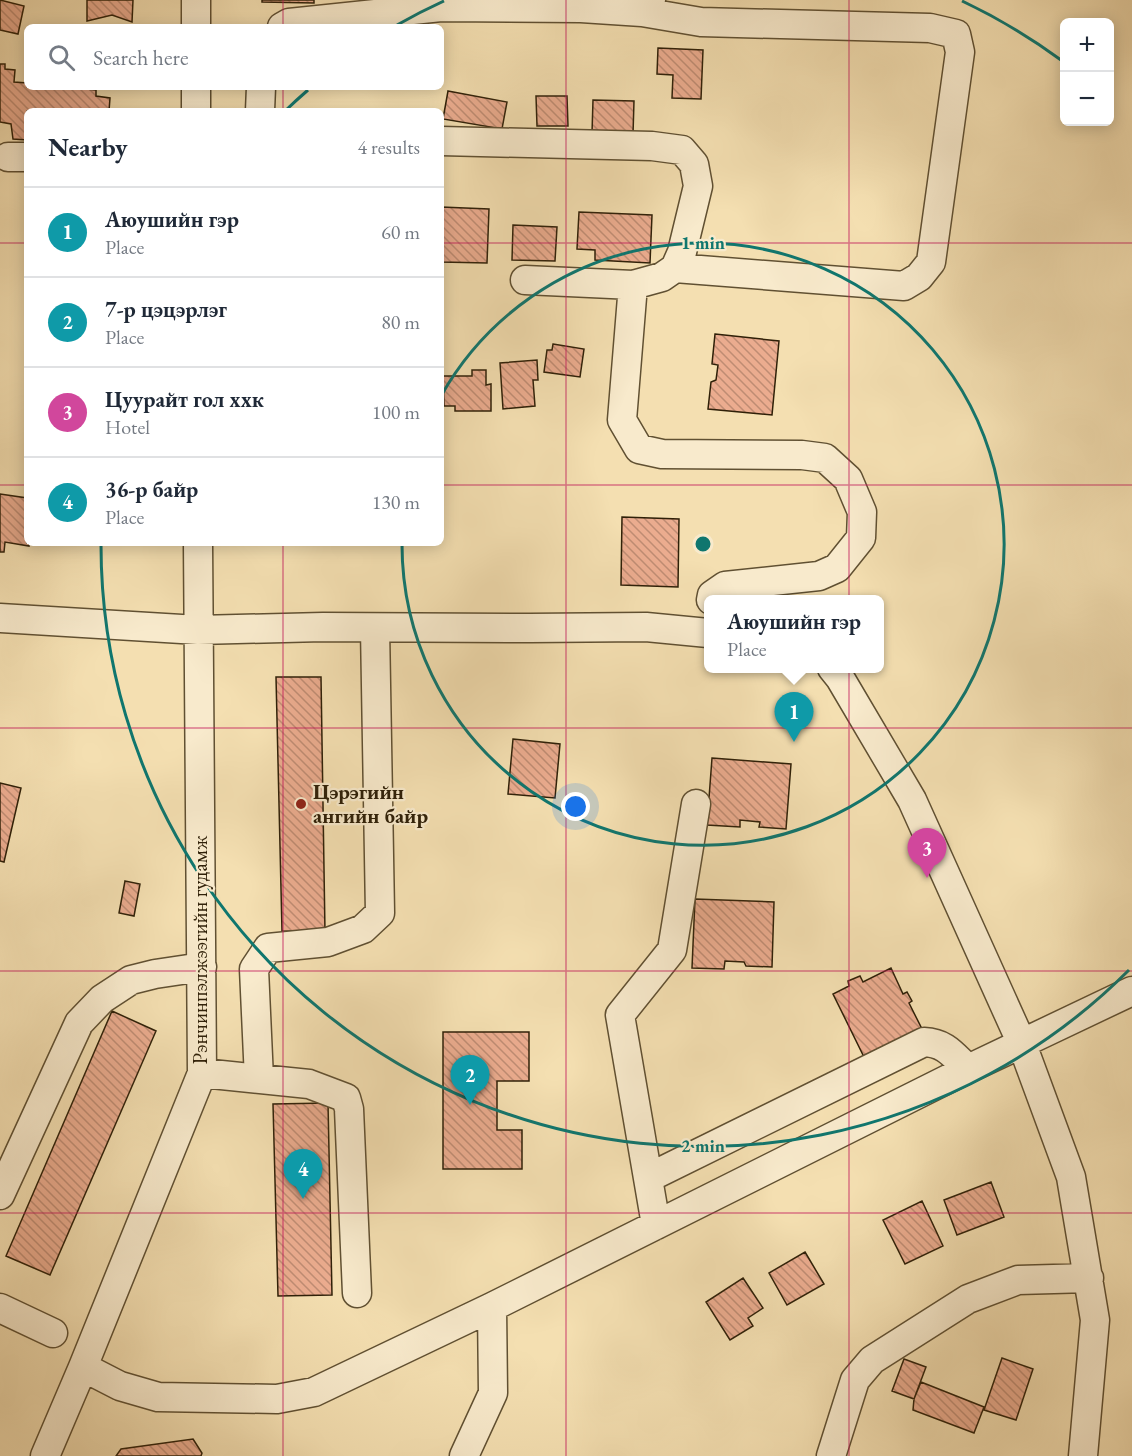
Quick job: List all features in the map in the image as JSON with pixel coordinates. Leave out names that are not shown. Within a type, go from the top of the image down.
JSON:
[{"type":"street","points":[[196,0],[196,24]]},
{"type":"street","points":[[286,24],[441,7],[646,6],[700,22],[930,28],[956,34],[960,52],[932,262],[920,277],[904,286],[675,268]]},
{"type":"street","points":[[196,90],[196,108]]},
{"type":"street","points":[[260,108],[261,90]]},
{"type":"street","points":[[444,141],[652,146],[682,150],[694,164],[698,186],[682,252],[675,268],[662,277],[633,285],[525,280]]},
{"type":"street","points":[[633,285],[622,420],[639,449],[662,454],[802,455],[825,458],[848,479],[862,512],[861,538],[837,568],[819,576],[725,586],[712,595]]},
{"type":"street","name":"Рэнчинпэлжээгийн гудамж","points":[[45,1456],[202,1072],[198,546]]},
{"type":"street","points":[[0,618],[198,630],[704,626]]},
{"type":"street","points":[[259,1079],[254,969],[268,948],[328,942],[363,929],[380,913],[375,628]]},
{"type":"street","points":[[836,673],[912,800],[1022,1044],[1071,1178],[1095,1320],[1083,1456]]},
{"type":"street","points":[[656,1225],[620,1015],[672,950],[696,804]]},
{"type":"street","points":[[0,1195],[79,1023],[102,999],[131,980],[202,967]]},
{"type":"street","points":[[83,1367],[120,1386],[158,1398],[277,1399],[314,1392],[492,1307],[968,1069],[1132,991]]},
{"type":"street","points":[[648,1178],[924,1042],[942,1045],[968,1069]]},
{"type":"street","points":[[202,1072],[309,1084],[346,1098],[349,1109],[357,1293]]},
{"type":"street","points":[[831,1456],[855,1380],[872,1360],[968,1299],[1018,1280],[1089,1278]]},
{"type":"street","points":[[464,1456],[493,1393],[492,1307]]},
{"type":"street","points":[[0,1308],[53,1333]]},
{"type":"building","points":[[0,0],[24,6],[18,34],[0,30]]},
{"type":"building","points":[[87,0],[133,0],[132,22],[112,15],[87,21]]},
{"type":"building","points":[[262,0],[314,0],[314,3],[262,2]]},
{"type":"building","points":[[658,48],[703,50],[701,99],[672,98],[673,75],[657,74]]},
{"type":"building","points":[[0,64],[5,64],[5,69],[15,70],[14,82],[24,83],[24,90],[96,90],[96,96],[110,98],[109,108],[24,108],[24,140],[13,139],[11,124],[0,122]]},
{"type":"building","points":[[448,91],[507,102],[502,129],[444,119]]},
{"type":"building","points":[[536,96],[567,96],[568,126],[537,126]]},
{"type":"building","points":[[593,100],[634,101],[633,134],[592,133]]},
{"type":"building","points":[[444,207],[489,209],[487,263],[444,262]]},
{"type":"building","points":[[579,212],[652,215],[650,263],[595,260],[595,250],[577,249]]},
{"type":"building","points":[[513,225],[557,227],[555,261],[512,260]]},
{"type":"building","points":[[715,334],[779,341],[772,415],[708,409],[711,382],[716,380],[718,365],[712,364]]},
{"type":"building","points":[[553,344],[584,349],[580,377],[544,372],[547,350],[552,350]]},
{"type":"building","points":[[537,360],[538,380],[533,380],[535,406],[503,409],[500,363]]},
{"type":"building","points":[[472,370],[486,370],[486,385],[491,384],[491,411],[455,411],[455,406],[444,406],[444,376],[472,376]]},
{"type":"building","points":[[0,494],[24,498],[24,545],[5,542],[4,552],[0,552]]},
{"type":"building","points":[[622,517],[679,519],[678,587],[621,585]]},
{"type":"building","name":"Цэрэгийн ангийн байр","points":[[276,677],[321,677],[325,932],[282,931]]},
{"type":"building","points":[[513,739],[560,744],[555,798],[508,794]]},
{"type":"building","points":[[712,758],[791,764],[786,829],[759,827],[760,822],[740,820],[740,827],[707,825]]},
{"type":"building","points":[[0,783],[21,788],[4,862],[0,861]]},
{"type":"building","points":[[125,881],[140,884],[134,916],[119,913]]},
{"type":"building","points":[[695,899],[774,902],[772,967],[746,966],[744,962],[725,961],[724,969],[692,968]]},
{"type":"building","points":[[891,968],[903,994],[907,992],[912,1001],[909,1003],[922,1029],[864,1057],[833,994],[849,986],[848,981],[860,976],[863,982]]},
{"type":"building","points":[[112,1011],[156,1031],[50,1275],[6,1256]]},
{"type":"building","points":[[443,1032],[529,1032],[529,1081],[497,1081],[497,1130],[522,1130],[522,1169],[443,1169]]},
{"type":"building","points":[[328,1103],[332,1295],[278,1296],[273,1104]]},
{"type":"building","points":[[991,1182],[1004,1217],[957,1235],[944,1200]]},
{"type":"building","points":[[922,1201],[943,1246],[905,1264],[883,1220]]},
{"type":"building","points":[[805,1252],[824,1284],[787,1305],[769,1273]]},
{"type":"building","points":[[743,1278],[763,1308],[748,1318],[753,1326],[730,1340],[706,1302]]},
{"type":"building","points":[[1002,1358],[1033,1369],[1016,1420],[984,1410]]},
{"type":"building","points":[[904,1359],[926,1367],[914,1399],[892,1391]]},
{"type":"building","points":[[921,1382],[984,1407],[974,1433],[913,1410],[914,1399]]},
{"type":"building","points":[[193,1439],[202,1453],[201,1456],[116,1456],[121,1449]]},
{"type":"place","name":"Аюушийн гэр","points":[[794,742]]},
{"type":"place","name":"Цэрэгийн ангийн байр","points":[[301,804]]},
{"type":"place","name":"Цуурайт гол ххк","points":[[927,878]]},
{"type":"place","name":"7-р цэцэрлэг","points":[[470,1105]]},
{"type":"place","name":"36-р байр","points":[[303,1199]]}]
